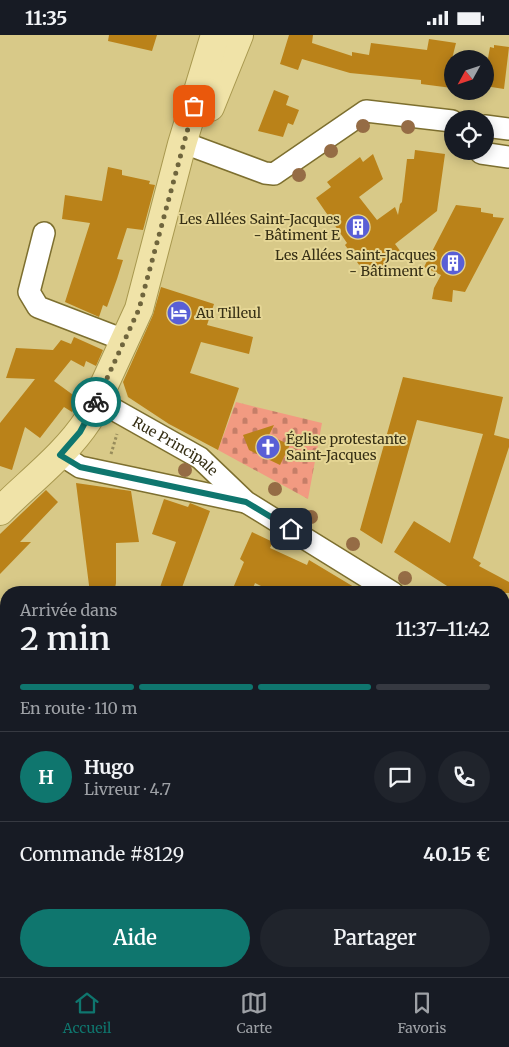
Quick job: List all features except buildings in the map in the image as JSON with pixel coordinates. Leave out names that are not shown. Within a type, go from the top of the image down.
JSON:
[{"type":"main road","points":[[213,42],[216,50],[235,35]]},
{"type":"main road","points":[[153,261],[194,147],[239,35]]},
{"type":"main road","points":[[0,511],[60,455],[88,420],[139,309],[153,261],[182,143],[213,42]]},
{"type":"street","points":[[194,147],[265,173],[274,174],[366,111],[444,120]]},
{"type":"street","points":[[494,127],[509,129]]},
{"type":"street","points":[[494,155],[509,157]]},
{"type":"street","points":[[44,233],[30,292],[38,307],[124,340]]},
{"type":"street","name":"Rue Principale","points":[[97,400],[200,458],[246,502],[382,586]]},
{"type":"street","name":"Rue Principale","points":[[60,455],[80,467],[107,474],[246,502]]},
{"type":"path","points":[[107,474],[113,442],[127,416]]},
{"type":"green space","points":[[236,402],[322,423],[308,499],[218,450]]},
{"type":"way so far","points":[[96,402],[139,309],[153,261],[182,143],[194,106]]},
{"type":"place","name":"Les Allées Saint-Jacques - Bâtiment E","points":[[358,227]]},
{"type":"place","name":"Les Allées Saint-Jacques - Bâtiment C","points":[[453,263]]},
{"type":"place","name":"Au Tilleul","points":[[179,313]]},
{"type":"place","name":"Église protestante Saint-Jacques","points":[[268,447]]},
{"type":"route","points":[[96,402],[80,432],[60,455],[80,467],[107,474],[246,502],[291,529]]}]
